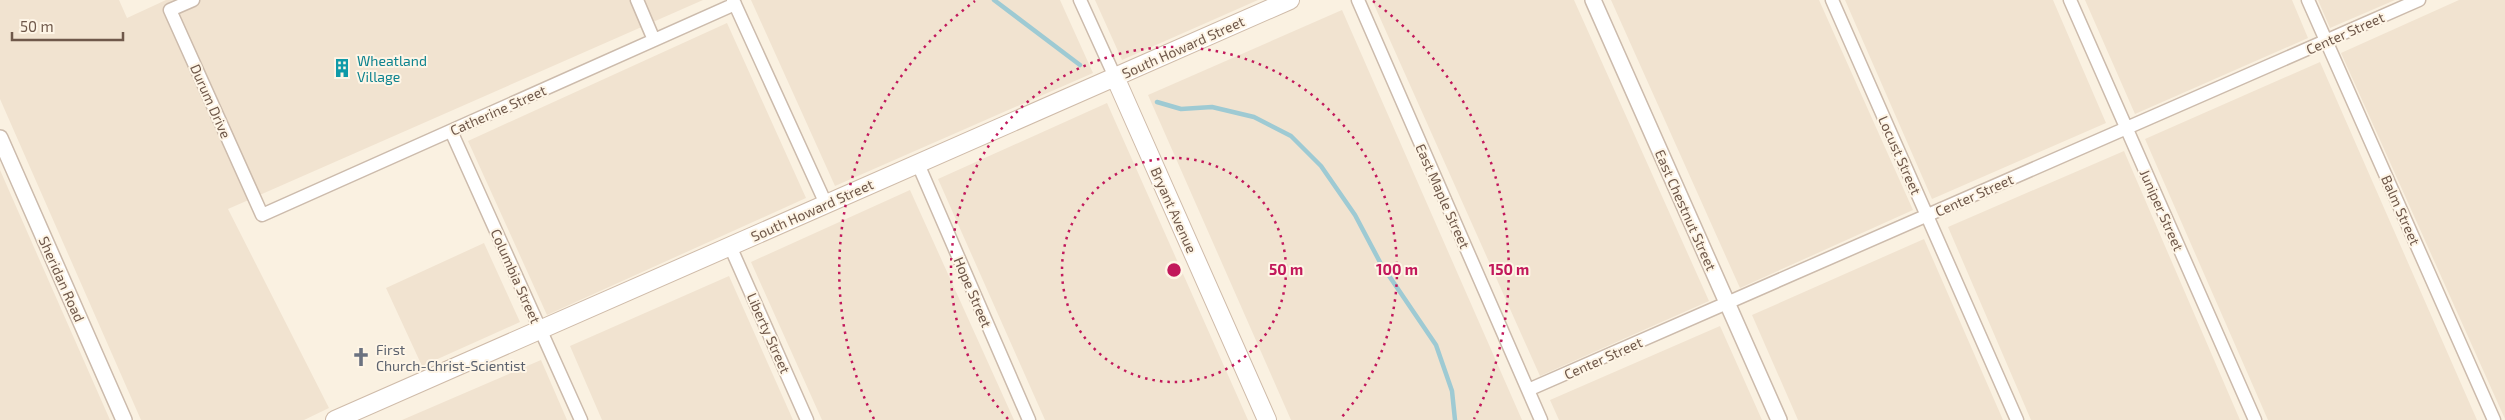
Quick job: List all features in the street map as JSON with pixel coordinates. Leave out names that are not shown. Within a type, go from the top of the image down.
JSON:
[{"type":"main road","name":"South Howard Street","points":[[335,420],[353,416],[540,330],[1290,0]]},
{"type":"main road","name":"Bryant Avenue","points":[[1115,77],[1267,420]]},
{"type":"street","name":"Durum Drive","points":[[193,0],[170,10],[262,215]]},
{"type":"street","points":[[637,0],[654,40]]},
{"type":"street","name":"Bryant Avenue","points":[[1080,0],[1115,77]]},
{"type":"street","name":"East Maple Street","points":[[1358,0],[1541,420]]},
{"type":"street","name":"East Chestnut Street","points":[[1593,0],[1779,420]]},
{"type":"street","name":"Locust Street","points":[[1832,0],[2017,420]]},
{"type":"street","name":"Juniper Street","points":[[2070,0],[2255,420]]},
{"type":"street","name":"Balm Street","points":[[2308,0],[2494,420]]},
{"type":"street","name":"Center Street","points":[[1528,390],[2419,0]]},
{"type":"street","name":"Catherine Street","points":[[262,215],[654,40],[734,2]]},
{"type":"street","points":[[734,2],[826,204]]},
{"type":"street","name":"Columbia Street","points":[[451,131],[581,420]]},
{"type":"street","name":"Sheridan Road","points":[[0,138],[124,420]]},
{"type":"street","name":"Hope Street","points":[[918,164],[1029,420]]},
{"type":"street","name":"Liberty Street","points":[[730,246],[807,420]]},
{"type":"shaded area","points":[[0,0],[119,0],[127,18],[166,0],[703,0],[228,209],[329,408],[304,420],[141,420],[0,99]]},
{"type":"shaded area","points":[[751,0],[1060,0],[1093,73],[835,186]]},
{"type":"shaded area","points":[[1095,0],[1258,0],[1122,60]]},
{"type":"shaded area","points":[[1372,0],[1574,0],[1709,301],[1540,376]]},
{"type":"shaded area","points":[[1611,0],[1819,0],[1913,210],[1740,288]]},
{"type":"shaded area","points":[[1845,0],[2053,0],[2106,123],[1932,199]]},
{"type":"shaded area","points":[[2085,0],[2292,0],[2308,38],[2135,114]]},
{"type":"shaded area","points":[[2318,0],[2395,0],[2330,28]]},
{"type":"shaded area","points":[[2459,0],[2505,0],[2505,419],[2341,53]]},
{"type":"shaded area","points":[[1342,10],[1522,420],[1291,420],[1148,95]]},
{"type":"shaded area","points":[[727,23],[806,198],[547,315],[468,141]]},
{"type":"shaded area","points":[[2320,62],[2477,420],[2268,420],[2145,139]]},
{"type":"shaded area","points":[[1107,103],[1248,420],[1045,420],[938,179]]},
{"type":"shaded area","points":[[2124,151],[2240,420],[2031,420],[1948,227]]},
{"type":"shaded area","points":[[0,170],[110,420],[0,420]]},
{"type":"shaded area","points":[[910,190],[1014,420],[822,420],[751,262]]},
{"type":"shaded area","points":[[1924,239],[2003,420],[1798,420],[1752,315]]},
{"type":"shaded area","points":[[484,243],[520,322],[422,366],[386,288]]},
{"type":"shaded area","points":[[729,276],[793,420],[602,420],[570,346]]},
{"type":"shaded area","points":[[1720,326],[1762,420],[1559,420],[1550,400]]},
{"type":"shaded area","points":[[541,360],[567,420],[402,420]]},
{"type":"waterway","points":[[994,0],[1080,65]]},
{"type":"waterway","points":[[1157,102],[1181,109],[1212,107],[1254,117],[1291,136],[1321,166],[1355,215],[1381,264],[1436,345],[1452,391],[1455,420]]},
{"type":"place","name":"Wheatland Village","points":[[342,68]]},
{"type":"place","name":"First Church-Christ-Scientist","points":[[361,357]]}]
